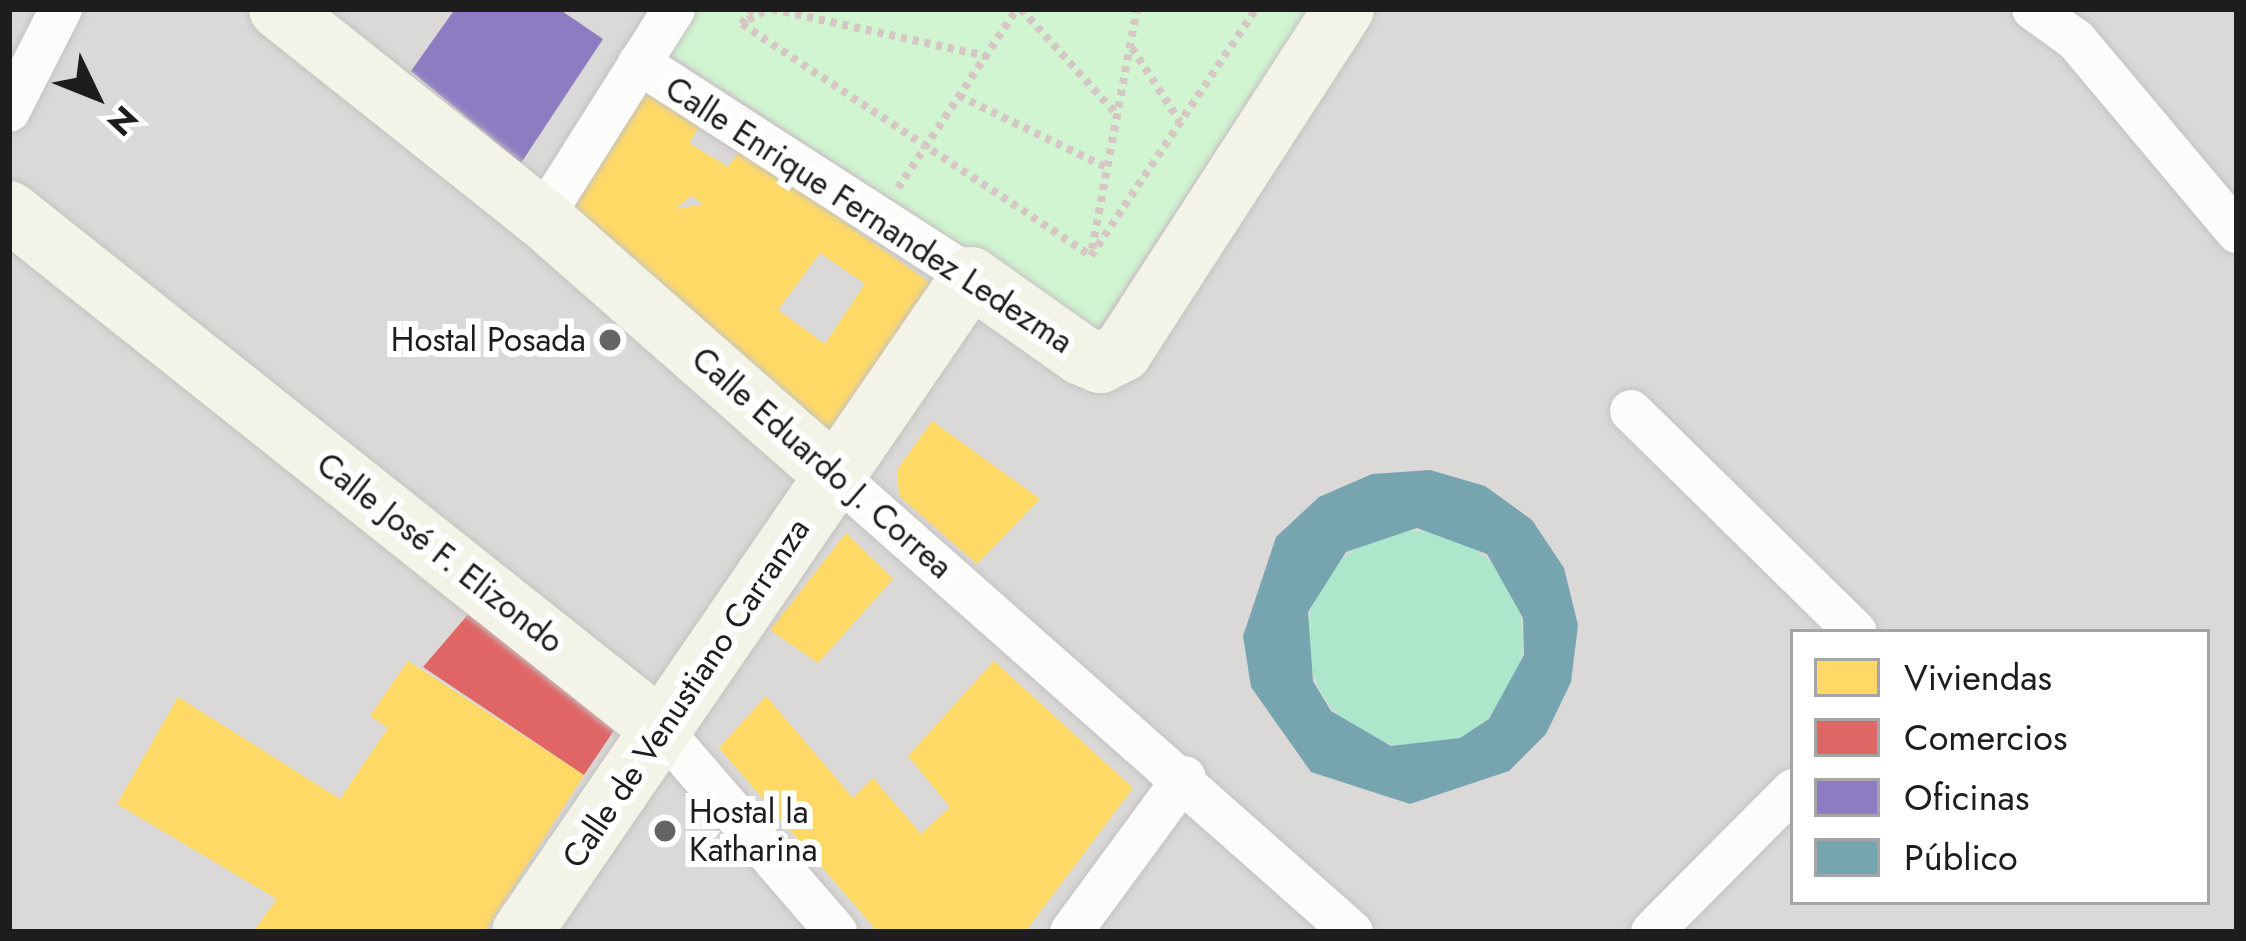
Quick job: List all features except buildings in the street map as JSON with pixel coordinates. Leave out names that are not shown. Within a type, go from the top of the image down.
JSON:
[{"type":"street","points":[[9,111],[61,9]]},
{"type":"street","name":"Calle Eduardo J. Correa","points":[[279,9],[542,218],[1185,777],[1352,932]]},
{"type":"street","points":[[542,218],[674,9]]},
{"type":"street","name":"Calle Enrique Fernandez Ledezma","points":[[639,63],[1100,363],[1122,352],[1344,9]]},
{"type":"street","points":[[2033,9],[2075,40],[2237,232]]},
{"type":"street","name":"Calle José F. Elizondo","points":[[9,211],[661,729],[836,932]]},
{"type":"street","name":"Calle de Venustiano Carranza","points":[[522,932],[971,277]]},
{"type":"street","points":[[1630,411],[1853,629]]},
{"type":"street","points":[[1071,932],[1185,777]]},
{"type":"street","points":[[1652,932],[1790,793]]},
{"type":"path","points":[[742,24],[752,9]]},
{"type":"path","points":[[742,24],[769,9],[986,56]]},
{"type":"path","points":[[879,217],[1019,9],[1118,116]]},
{"type":"path","points":[[1091,256],[1137,9]]},
{"type":"path","points":[[1091,256],[1256,9]]},
{"type":"path","points":[[742,24],[1091,256]]},
{"type":"path","points":[[1130,46],[1180,122]]},
{"type":"path","points":[[959,96],[1108,168]]},
{"type":"shaded area","points":[[9,9],[2237,9],[2237,932],[9,932]]},
{"type":"green space","points":[[692,9],[1308,9],[1095,332],[665,50]]},
{"type":"green space","points":[[1415,531],[1456,539],[1492,562],[1515,598],[1523,639],[1515,680],[1492,716],[1456,739],[1415,747],[1374,739],[1338,716],[1315,680],[1307,639],[1315,598],[1338,562],[1374,539]]},
{"type":"place","name":"Hostal Posada","points":[[610,340]]},
{"type":"place","name":"Hostal la Katharina","points":[[665,831]]}]
